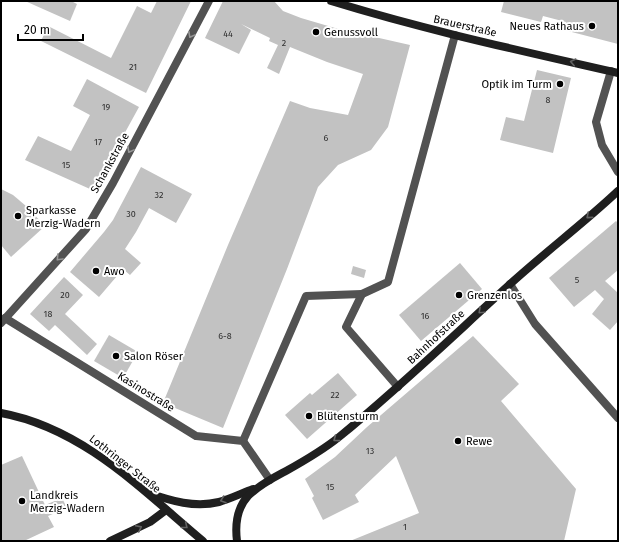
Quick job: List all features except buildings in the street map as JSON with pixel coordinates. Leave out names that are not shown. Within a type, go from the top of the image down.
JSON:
[{"type":"main road","name":"Brauerstraße","points":[[331,1],[379,16],[433,30],[614,72]]},
{"type":"main road","name":"Bahnhofstraße","points":[[237,541],[236,530],[238,515],[241,505],[248,496],[260,486],[308,458],[339,437],[398,387],[510,284],[617,195]]},
{"type":"main road","name":"Lothringer Straße","points":[[1,413],[24,417],[48,426],[74,439],[115,467],[204,541]]},
{"type":"main road","name":"Bahnhofstraße","points":[[144,491],[174,502],[194,504],[219,502],[260,486]]},
{"type":"main road","points":[[110,541],[150,522],[166,510]]},
{"type":"street","name":"Schankstraße","points":[[2,320],[86,229],[113,183],[209,1]]},
{"type":"street","points":[[270,480],[243,441],[306,296],[362,294],[388,282],[455,35]]},
{"type":"street","points":[[614,72],[596,122],[602,146],[618,172]]},
{"type":"street","points":[[510,284],[536,324],[618,418]]},
{"type":"street","points":[[362,294],[346,327],[398,387]]},
{"type":"street","name":"Kasinostraße","points":[[2,320],[196,436],[243,441]]},
{"type":"place","name":"Neues Rathaus","points":[[592,26]]},
{"type":"place","name":"Genussvoll","points":[[316,32]]},
{"type":"place","name":"Optik im Turm","points":[[560,84]]},
{"type":"place","name":"Sparkasse Merzig-Wadern","points":[[18,216]]},
{"type":"place","name":"Awo","points":[[96,271]]},
{"type":"place","name":"Grenzenlos","points":[[459,295]]},
{"type":"place","name":"Salon Röser","points":[[116,356]]},
{"type":"place","name":"Blütensturm","points":[[309,416]]},
{"type":"place","name":"Rewe","points":[[458,441]]},
{"type":"place","name":"Landkreis Merzig-Wadern","points":[[22,501]]}]
